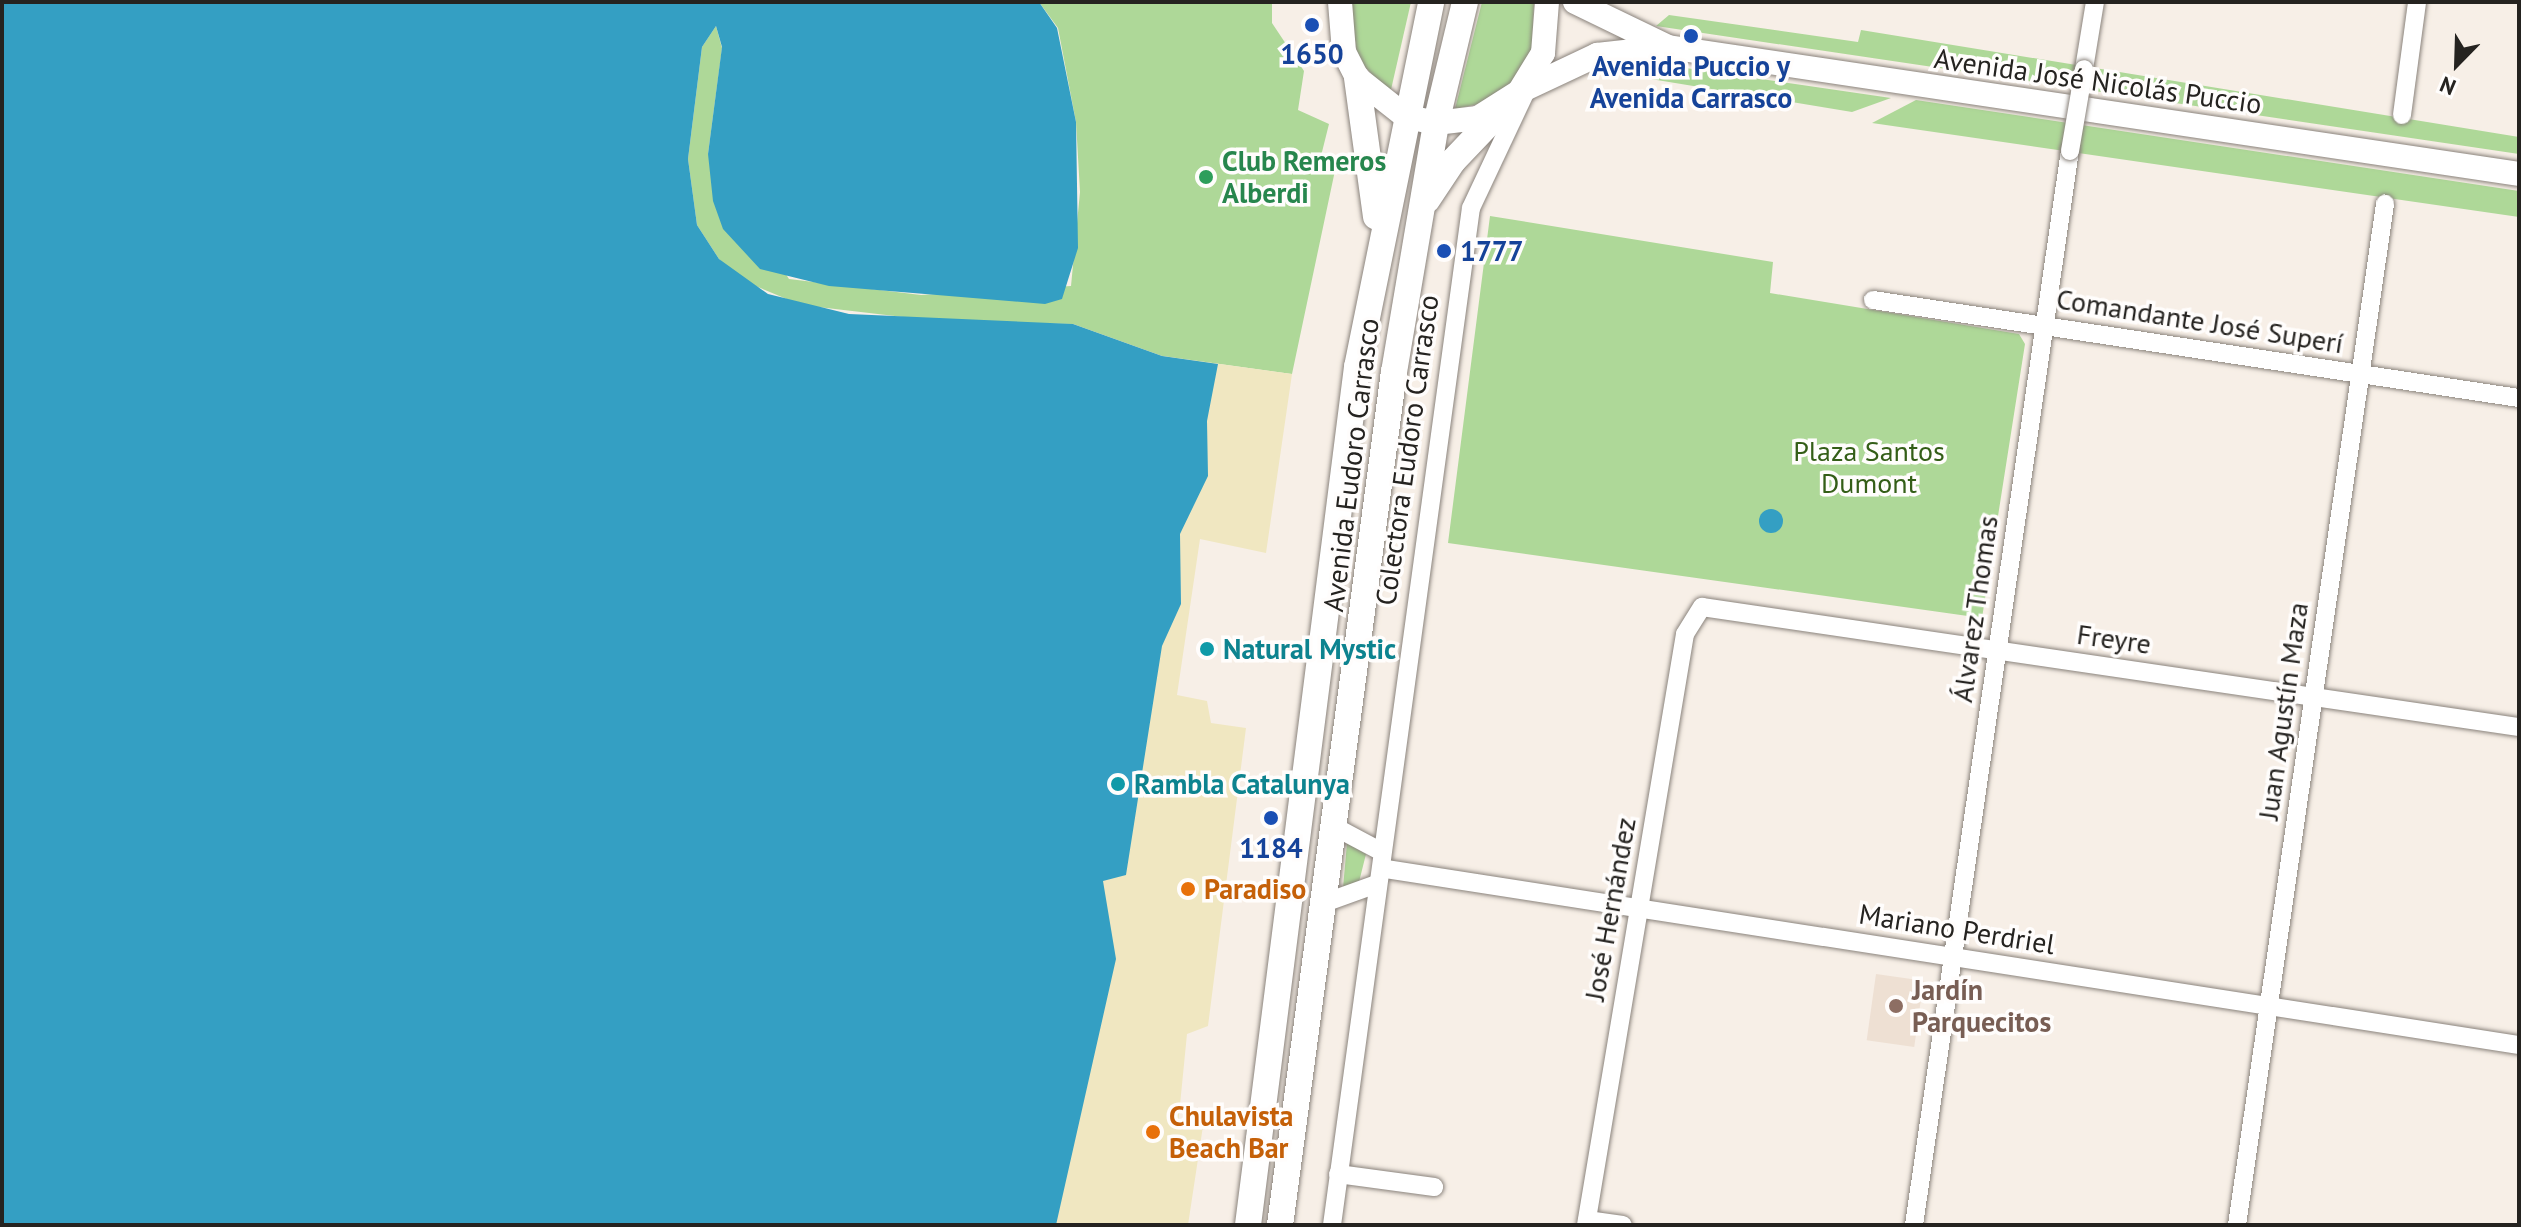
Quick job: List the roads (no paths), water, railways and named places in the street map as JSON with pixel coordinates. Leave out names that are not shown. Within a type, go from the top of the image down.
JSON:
[{"type":"main road","name":"Avenida Eudoro Carrasco","points":[[1248,1225],[1379,235],[1431,2]]},
{"type":"main road","name":"Avenida Eudoro Carrasco","points":[[1280,1225],[1419,213],[1436,123],[1465,2]]},
{"type":"main road","points":[[1357,78],[1379,235]]},
{"type":"main road","points":[[1419,213],[1453,161],[1523,93]]},
{"type":"street","points":[[1340,2],[1344,52],[1357,78],[1405,116]]},
{"type":"street","points":[[1523,93],[1547,35],[1547,2]]},
{"type":"street","name":"Avenida José Nicolás Puccio","points":[[1575,2],[1668,47],[2519,174]]},
{"type":"street","name":"Álvarez Thomas","points":[[1914,1225],[2044,326],[2095,2]]},
{"type":"street","points":[[2402,115],[2417,2]]},
{"type":"street","name":"Avenida José Nicolás Puccio","points":[[1405,116],[1436,123],[1478,118],[1523,93],[1561,66],[1668,47]]},
{"type":"street","name":"Colectora Eudoro Carrasco","points":[[1332,1225],[1374,885],[1384,860],[1471,208],[1523,93]]},
{"type":"street","name":"Juan Agustín Maza","points":[[2237,1225],[2385,204]]},
{"type":"street","name":"Comandante José Superí","points":[[1873,300],[2519,398]]},
{"type":"street","name":"Freyre","points":[[1702,607],[2519,727]]},
{"type":"street","name":"José Hernández","points":[[1586,1222],[1685,634],[1702,607]]},
{"type":"street","name":"Mariano Perdriel","points":[[1335,827],[1384,860],[1639,908],[2519,1045]]},
{"type":"street","points":[[1324,903],[1374,885]]},
{"type":"street","points":[[1338,1174],[1434,1187]]},
{"type":"street","points":[[1586,1222],[1623,1225]]},
{"type":"water","points":[[2,2],[1039,2],[1057,28],[1076,122],[1078,248],[1062,299],[1045,304],[829,286],[760,269],[723,229],[713,201],[708,154],[722,47],[716,26],[702,47],[688,159],[697,225],[719,259],[768,294],[849,314],[1073,324],[1162,356],[1218,364],[1207,421],[1208,476],[1180,534],[1181,604],[1162,646],[1126,875],[1103,881],[1116,959],[1056,1225],[2,1225]]},
{"type":"water","points":[[1771,509],[1780,512],[1783,521],[1780,530],[1771,533],[1762,530],[1759,521],[1762,512]]},
{"type":"place","name":"1650","points":[[1312,25]]},
{"type":"place","name":"Avenida Puccio y Avenida Carrasco","points":[[1691,36]]},
{"type":"place","name":"Club Remeros Alberdi","points":[[1206,177]]},
{"type":"place","name":"1777","points":[[1444,251]]},
{"type":"place","name":"Natural Mystic","points":[[1207,649]]},
{"type":"place","name":"Rambla Catalunya","points":[[1118,784]]},
{"type":"place","name":"1184","points":[[1271,818]]},
{"type":"place","name":"Paradiso","points":[[1188,889]]},
{"type":"place","name":"Jardín Parquecitos","points":[[1896,1006]]},
{"type":"place","name":"Chulavista Beach Bar","points":[[1153,1132]]},
{"type":"park label","name":"Plaza Santos Dumont","points":[[1869,467]]}]
